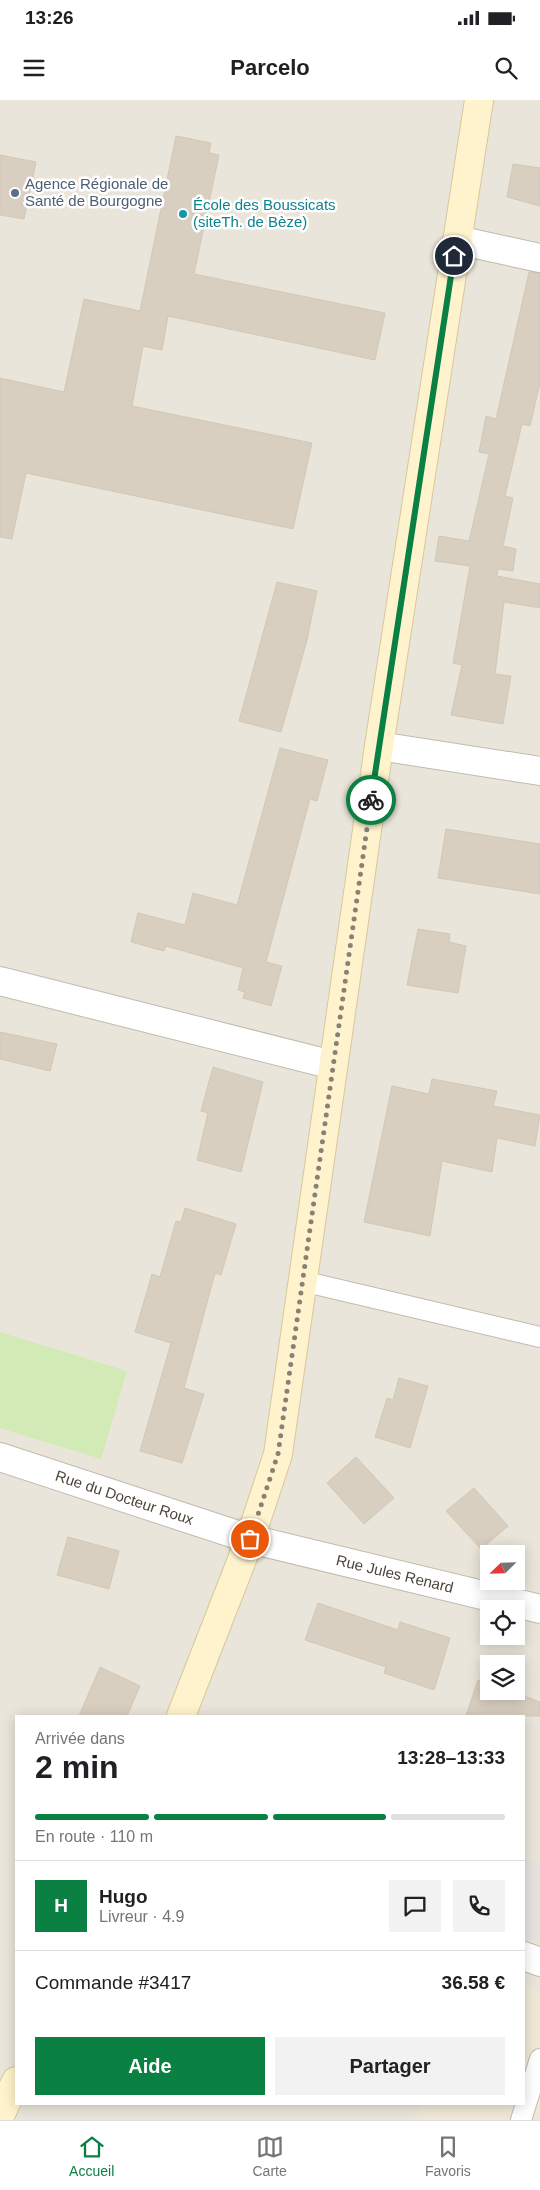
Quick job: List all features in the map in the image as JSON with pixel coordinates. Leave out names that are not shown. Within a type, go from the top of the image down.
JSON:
[{"type":"street","points":[[181,1715],[250,1539],[278,1454],[379,746],[479,100]]},
{"type":"street","points":[[457,240],[540,258]]},
{"type":"street","points":[[379,746],[540,771]]},
{"type":"street","points":[[0,981],[333,1065]]},
{"type":"street","name":"Rue du Docteur Roux","points":[[0,1456],[250,1539]]},
{"type":"street","name":"Rue Jules Renard","points":[[250,1539],[540,1610]]},
{"type":"street","points":[[525,1956],[540,1962]]},
{"type":"street","points":[[1,2111],[15,2083]]},
{"type":"lane","points":[[302,1282],[540,1337]]},
{"type":"lane","points":[[521,2120],[540,2059]]},
{"type":"shaded area","points":[[0,100],[540,100],[540,2120],[0,2120]]},
{"type":"shaded area","points":[[525,1858],[540,1863],[540,1943],[525,1937]]},
{"type":"shaded area","points":[[525,1985],[540,1991],[540,2120],[415,2120],[421,2105],[525,2105]]},
{"type":"green space","points":[[0,1332],[127,1371],[101,1459],[0,1428]]},
{"type":"building","points":[[176,136],[211,143],[209,153],[219,155],[194,274],[385,313],[375,360],[168,316],[162,350],[143,346],[132,406],[312,443],[293,529],[26,473],[12,539],[0,537],[0,378],[64,392],[84,299],[140,311]]},
{"type":"building","name":"Agence Régionale de Santé de Bourgogne","points":[[0,155],[36,162],[24,219],[0,215]]},
{"type":"building","points":[[513,164],[540,168],[540,206],[507,197]]},
{"type":"building","points":[[529,272],[540,273],[540,383],[530,426],[522,424],[505,496],[513,498],[503,546],[516,549],[513,571],[498,569],[497,576],[540,584],[540,608],[504,602],[495,674],[511,676],[503,724],[451,715],[462,665],[453,663],[470,566],[435,561],[439,536],[469,541],[489,454],[479,452],[486,416],[496,419]]},
{"type":"building","points":[[277,582],[317,591],[307,640],[281,732],[239,721]]},
{"type":"building","points":[[280,748],[328,760],[317,801],[310,799],[266,962],[282,966],[271,1006],[243,998],[245,992],[238,990],[243,968],[166,946],[164,951],[131,942],[138,913],[185,925],[193,893],[237,905]]},
{"type":"building","points":[[446,829],[540,844],[540,894],[438,878]]},
{"type":"building","points":[[418,929],[450,934],[449,942],[466,946],[458,993],[407,985]]},
{"type":"building","points":[[0,1032],[57,1044],[50,1071],[0,1059]]},
{"type":"building","points":[[213,1067],[263,1082],[241,1172],[197,1160],[208,1113],[201,1111]]},
{"type":"building","points":[[432,1079],[497,1091],[493,1106],[540,1115],[535,1146],[497,1138],[492,1172],[442,1161],[430,1236],[364,1222],[392,1086],[429,1094]]},
{"type":"building","points":[[185,1208],[236,1224],[221,1275],[215,1273],[184,1388],[204,1394],[182,1463],[140,1451],[171,1343],[135,1332],[152,1274],[160,1277],[176,1221],[181,1222]]},
{"type":"building","points":[[399,1378],[428,1386],[410,1448],[375,1437],[387,1398],[393,1400]]},
{"type":"building","points":[[356,1457],[394,1498],[364,1524],[327,1483]]},
{"type":"building","points":[[474,1488],[508,1526],[486,1545],[480,1545],[480,1548],[446,1511]]},
{"type":"building","points":[[68,1537],[119,1551],[109,1589],[57,1575]]},
{"type":"building","points":[[318,1603],[398,1630],[400,1622],[450,1638],[434,1690],[384,1673],[386,1667],[305,1640]]},
{"type":"building","points":[[100,1667],[140,1686],[127,1715],[79,1715]]},
{"type":"building","points":[[478,1680],[480,1681],[480,1700],[525,1700],[525,1696],[540,1702],[540,1716],[466,1715]]},
{"type":"way so far","points":[[250,1539],[278,1454],[371,800]]},
{"type":"place","name":"Agence Régionale de Santé de Bourgogne","points":[[15,193]]},
{"type":"place","name":"École des Boussicats (siteTh. de Bèze)","points":[[183,214]]},
{"type":"route","points":[[371,800],[454,256]]}]
